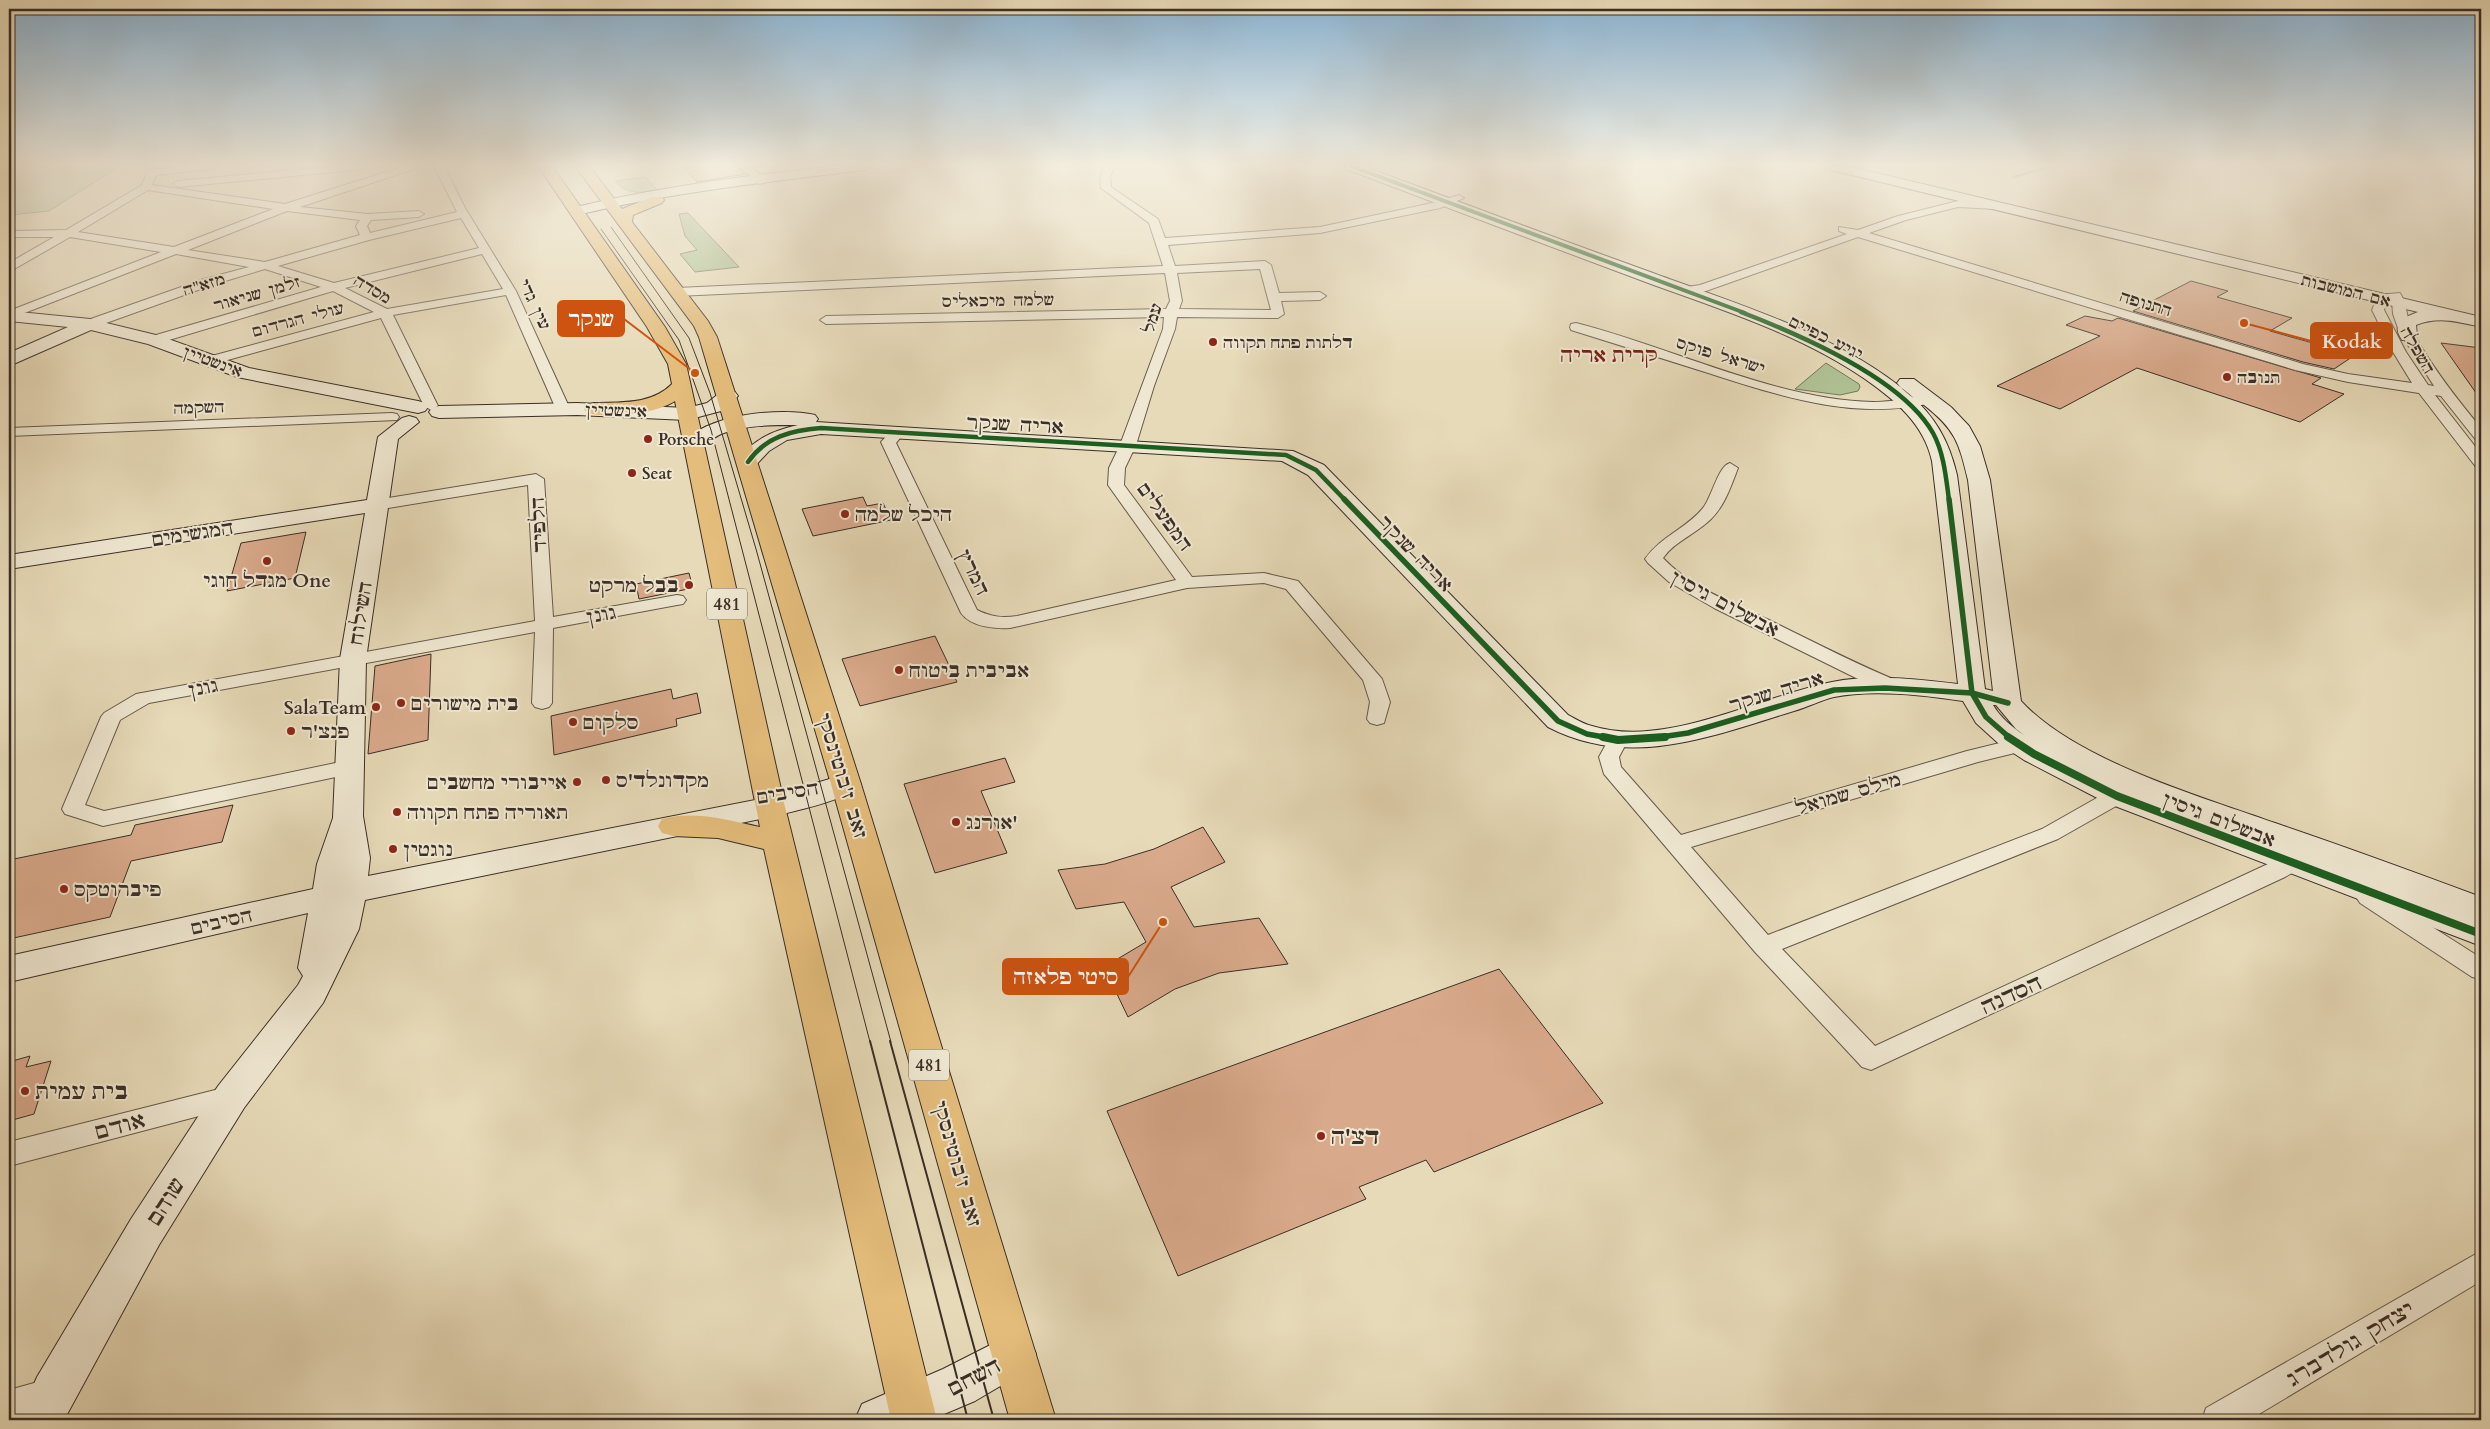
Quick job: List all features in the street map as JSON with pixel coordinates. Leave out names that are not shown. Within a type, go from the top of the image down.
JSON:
[{"type":"main road","name":"481","points":[[591,233],[667,344],[677,364],[901,1416]]},
{"type":"main road","name":"זאב ז'בוטינסקי","points":[[632,233],[677,292],[708,337],[728,396],[846,784],[1033,1420]]},
{"type":"main road","points":[[594,409],[645,406],[674,394],[682,385]]},
{"type":"main road","points":[[673,826],[718,828],[778,842]]},
{"type":"street","name":"מסדה","points":[[9,234],[23,233]]},
{"type":"street","points":[[9,268],[66,233]]},
{"type":"street","name":"מסדה","points":[[71,233],[266,266],[334,287],[385,313],[418,413]]},
{"type":"street","points":[[9,316],[219,233]]},
{"type":"street","points":[[364,233],[366,237]]},
{"type":"street","name":"מזא\"ה","points":[[9,360],[143,303],[384,233]]},
{"type":"street","name":"עין גדי","points":[[474,233],[510,291],[563,409]]},
{"type":"street","name":"עמל","points":[[1128,445],[1147,386],[1169,329],[1171,313],[1176,301],[1170,269],[1158,233]]},
{"type":"street","points":[[1162,242],[1285,233]]},
{"type":"street","name":"יגיע כפיים","points":[[1544,233],[1706,287],[1838,355],[1912,400],[1953,420],[1970,446],[1979,480],[2009,726]]},
{"type":"street","name":"יגיע כפיים","points":[[1546,233],[1706,287],[1812,331],[1857,352],[1900,377],[1912,400],[1938,440],[1946,475],[1974,699]]},
{"type":"street","points":[[1706,287],[1834,233]]},
{"type":"street","name":"התנופה","points":[[1853,233],[2300,367],[2348,378],[2444,392]]},
{"type":"street","points":[[1706,287],[1861,233]]},
{"type":"street","name":"אם המושבות","points":[[2108,233],[2331,286],[2360,298],[2481,316]]},
{"type":"street","name":"אם המושבות","points":[[2115,233],[2389,302],[2481,322]]},
{"type":"street","name":"זלמן שניאור","points":[[154,340],[334,287],[485,250]]},
{"type":"street","points":[[677,292],[1265,265],[1274,297],[1320,296]]},
{"type":"street","name":"עולי הגרדום","points":[[213,360],[385,313],[510,291]]},
{"type":"street","name":"שלמה מיכאליס","points":[[826,320],[1171,313],[1278,314],[1274,297]]},
{"type":"street","name":"השפלה","points":[[2389,302],[2398,314],[2408,336],[2444,392],[2481,436]]},
{"type":"street","name":"השפלה","points":[[2389,302],[2388,333],[2421,388],[2481,464]]},
{"type":"street","name":"אינשטיין","points":[[9,316],[90,324],[154,340],[213,360],[244,373],[418,413],[594,409],[688,414],[714,407],[728,396]]},
{"type":"street","points":[[2408,336],[2407,322],[2416,317],[2453,316]]},
{"type":"street","name":"ישראל פוקס","points":[[1576,327],[1800,396],[1839,404],[1912,400]]},
{"type":"street","name":"השקמה","points":[[9,432],[418,413]]},
{"type":"street","name":"השילוח","points":[[339,894],[338,844],[348,816],[353,660],[376,505],[388,437],[418,413]]},
{"type":"street","name":"אריה שנקר","points":[[694,444],[697,438],[705,433],[737,424],[793,418],[886,427],[898,432]]},
{"type":"street","name":"אריה שנקר","points":[[748,462],[759,448],[770,440],[807,428],[1286,455],[1305,463],[1322,476],[1558,721],[1587,734],[1618,740],[1659,738],[1688,733],[1834,690],[1913,693],[1974,699]]},
{"type":"street","name":"המרץ","points":[[898,432],[888,442],[970,613],[982,621],[1002,624],[1025,620],[1187,583]]},
{"type":"street","name":"המפעלים","points":[[1128,445],[1117,468],[1116,485],[1187,583]]},
{"type":"street","name":"אבשלום גיסין","points":[[1730,468],[1714,506],[1703,518],[1658,551],[1654,559],[1662,570],[1710,598],[1856,670],[1913,693]]},
{"type":"street","name":"הלפיד","points":[[376,505],[536,479],[544,625],[542,703]]},
{"type":"street","name":"המגשימים","points":[[9,562],[376,505]]},
{"type":"street","points":[[1187,583],[1264,578],[1292,585],[1372,679],[1380,702],[1377,719]]},
{"type":"street","name":"גונן","points":[[350,767],[103,819],[73,809],[111,718],[143,698],[677,600]]},
{"type":"street","points":[[1913,693],[1952,679],[1968,663]]},
{"type":"street","points":[[1834,690],[1856,670]]},
{"type":"street","points":[[1913,693],[1957,710],[2009,726]]},
{"type":"street","name":"אריה שנקר","points":[[1803,699],[1913,693]]},
{"type":"street","name":"אבשלום גיסין","points":[[1974,699],[2066,772],[2117,796],[2481,934]]},
{"type":"street","name":"אבשלום גיסין","points":[[2009,726],[2018,717],[2035,731],[2106,768],[2172,795],[2481,909]]},
{"type":"street","name":"מילס שמואל","points":[[1676,844],[1974,756],[2009,726]]},
{"type":"street","points":[[1618,740],[1609,757],[1611,769],[1676,844]]},
{"type":"street","name":"הסיבים","points":[[433,873],[513,850],[598,829],[769,800],[807,798],[846,784]]},
{"type":"street","points":[[1764,946],[2050,834],[2117,796]]},
{"type":"street","name":"הסיבים","points":[[9,969],[433,873],[673,826],[769,800]]},
{"type":"street","name":"הסדנה","points":[[1676,844],[1764,946],[1871,1059],[2278,872],[2290,863]]},
{"type":"street","points":[[2349,885],[2481,970]]},
{"type":"street","name":"שוהם","points":[[47,1407],[145,1232],[231,1096],[311,994],[339,894]]},
{"type":"street","name":"אודם","points":[[9,1154],[231,1096]]},
{"type":"street","name":"יצחק גולדברג","points":[[2218,1420],[2481,1265]]},
{"type":"street","name":"השחם","points":[[901,1416],[1014,1354]]},
{"type":"street","points":[[9,1406],[47,1407]]},
{"type":"green space","points":[[684,233],[707,233],[739,267],[695,272],[680,254],[697,250]]},
{"type":"green space","points":[[1826,363],[1859,384],[1858,391],[1840,395],[1795,389]]},
{"type":"building","points":[[2191,281],[2228,291],[2217,297],[2292,318],[2270,331],[2355,355],[2334,369],[2303,362],[2133,311]]},
{"type":"building","name":"תנובה","points":[[2085,316],[2112,321],[2118,318],[2321,378],[2312,384],[2344,394],[2300,422],[2137,368],[2060,409],[1997,386],[2100,336],[2066,325]]},
{"type":"building","points":[[2441,343],[2481,348],[2481,400]]},
{"type":"building","name":"היכל שלמה","points":[[863,497],[867,506],[883,503],[891,520],[813,536],[802,509]]},
{"type":"building","name":"מגדל חוגי One","points":[[306,532],[295,578],[227,591],[241,543]]},
{"type":"building","points":[[689,573],[693,588],[639,599],[636,584]]},
{"type":"building","name":"אביבית ביטוח","points":[[935,636],[957,682],[860,706],[842,659]]},
{"type":"building","name":"בית מישורים","points":[[431,654],[428,740],[368,754],[375,666]]},
{"type":"building","name":"סלקום","points":[[671,689],[673,699],[697,693],[701,713],[676,719],[677,726],[554,755],[551,716]]},
{"type":"building","name":"אורנג'","points":[[1005,758],[1015,782],[981,791],[1007,853],[935,873],[904,784]]},
{"type":"building","name":"פיברוטקס","points":[[233,805],[222,842],[131,861],[110,917],[9,939],[9,860],[131,835],[135,825]]},
{"type":"building","points":[[1203,827],[1225,862],[1171,887],[1194,927],[1259,918],[1288,964],[1219,973],[1175,989],[1128,1017],[1104,967],[1146,942],[1124,902],[1076,909],[1058,870],[1105,864],[1154,849]]},
{"type":"building","name":"דצ'ה","points":[[1499,969],[1603,1103],[1434,1172],[1426,1160],[1359,1187],[1366,1199],[1178,1276],[1107,1111]]},
{"type":"building","name":"בית עמית","points":[[30,1056],[26,1067],[51,1061],[34,1114],[9,1121],[9,1062]]},
{"type":"tram line","points":[[604,233],[679,340],[711,430],[870,1042]]},
{"type":"tram line","points":[[615,233],[689,338],[710,393],[756,549],[891,1042]]},
{"type":"tram line","points":[[870,1041],[968,1420]]},
{"type":"tram line","points":[[890,1041],[994,1420]]},
{"type":"cycle path","points":[[1529,233],[1719,303],[1797,335],[1871,375],[1901,398],[1926,423],[1934,435],[1946,475],[1972,693],[1986,717],[2008,737],[2034,754],[2117,796],[2481,934]]},
{"type":"cycle path","points":[[748,462],[761,446],[780,436],[800,430],[821,428],[1286,455],[1316,470],[1558,721],[1587,734],[1618,740],[1659,738],[1688,733],[1834,690],[1885,688],[1972,693],[2008,703]]},
{"type":"place","name":"Kodak","points":[[2244,323]]},
{"type":"place","name":"דלתות פתח תקווה","points":[[1213,342]]},
{"type":"place","name":"שנקר","points":[[695,373]]},
{"type":"place","name":"תנובה","points":[[2227,377]]},
{"type":"place","name":"Porsche","points":[[648,439]]},
{"type":"place","name":"Seat","points":[[632,473]]},
{"type":"place","name":"היכל שלמה","points":[[845,514]]},
{"type":"place","name":"מגדל חוגי One","points":[[267,561]]},
{"type":"place","name":"בבל מרקט","points":[[689,585]]},
{"type":"place","name":"אביבית ביטוח","points":[[899,670]]},
{"type":"place","name":"בית מישורים","points":[[401,703]]},
{"type":"place","name":"SalaTeam","points":[[376,707]]},
{"type":"place","name":"סלקום","points":[[573,722]]},
{"type":"place","name":"פנצ'ר","points":[[291,731]]},
{"type":"place","name":"מקדונלד'ס","points":[[606,780]]},
{"type":"place","name":"אייבורי מחשבים","points":[[577,782]]},
{"type":"place","name":"תאוריה פתח תקווה","points":[[397,812]]},
{"type":"place","name":"אורנג'","points":[[956,822]]},
{"type":"place","name":"נוגטין","points":[[393,849]]},
{"type":"place","name":"פיברוטקס","points":[[64,889]]},
{"type":"place","name":"סיטי פלאזה","points":[[1163,922]]},
{"type":"place","name":"בית עמית","points":[[25,1091]]},
{"type":"place","name":"דצ'ה","points":[[1321,1136]]},
{"type":"district","name":"קרית אריה","points":[[1609,355]]}]
